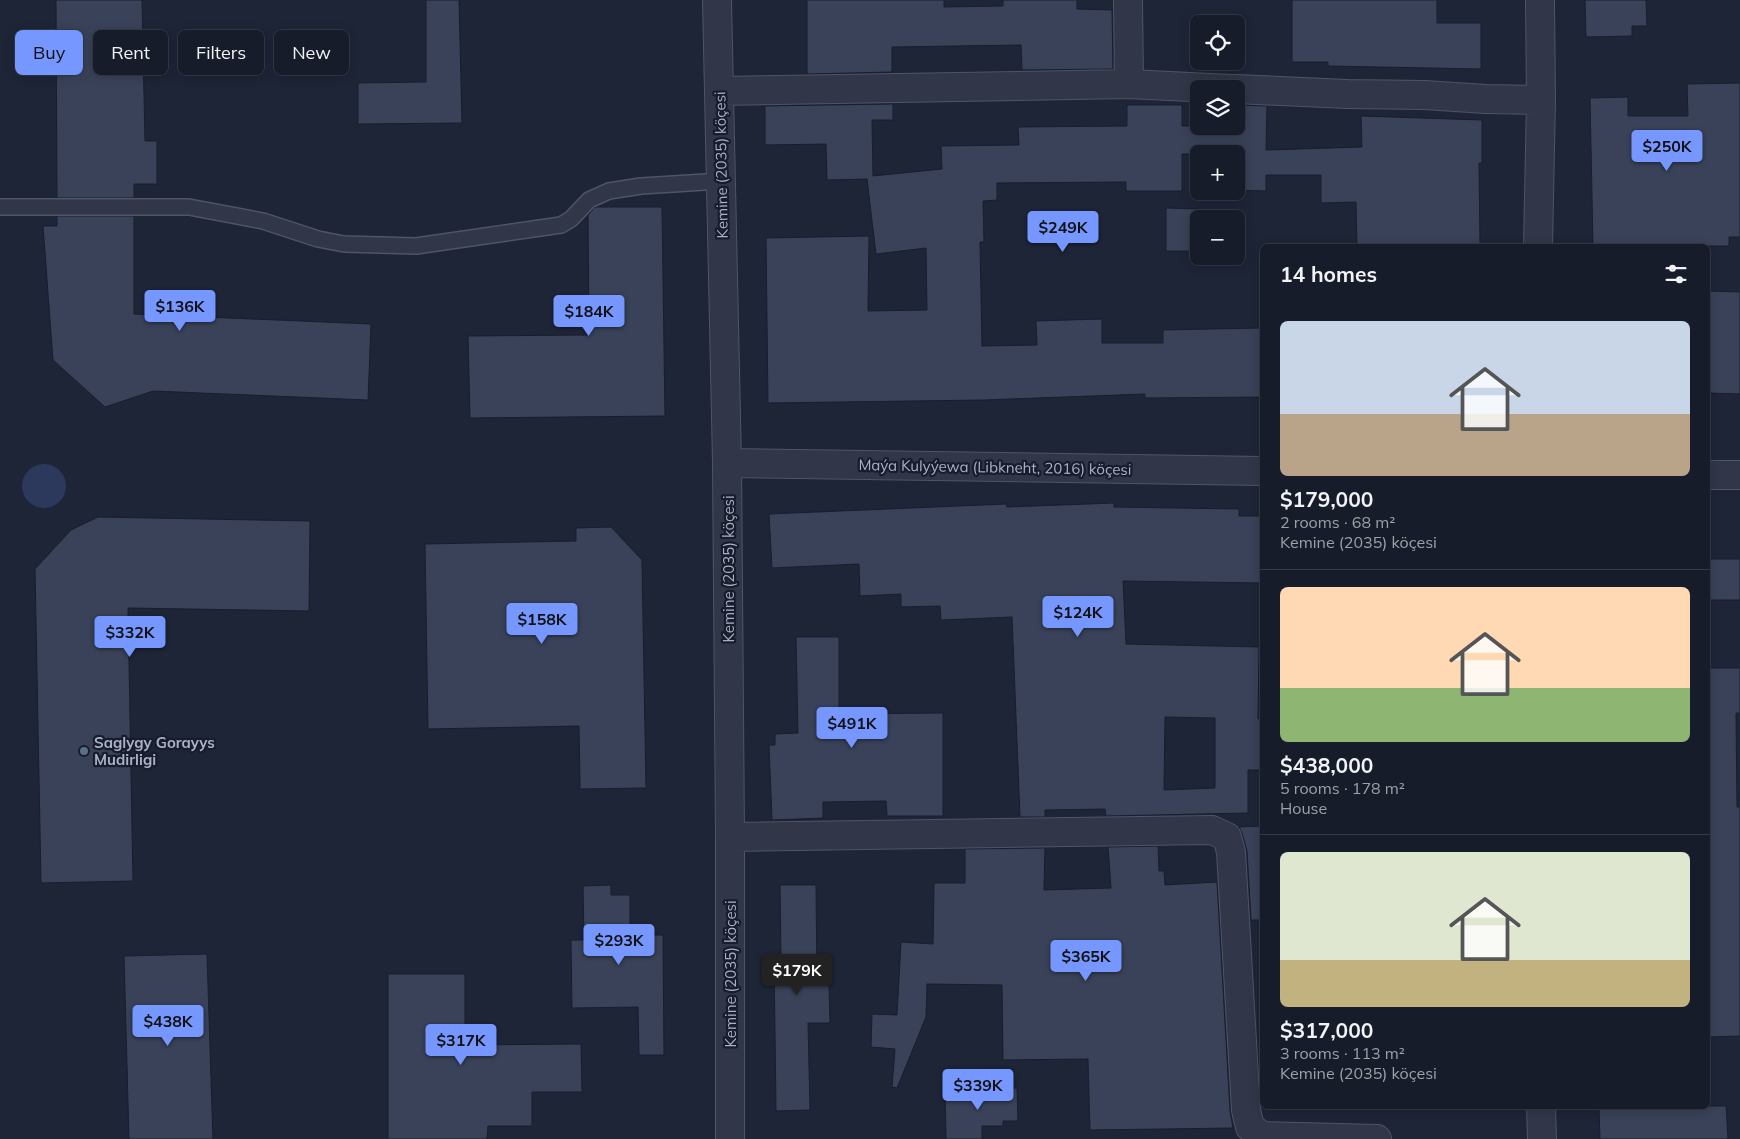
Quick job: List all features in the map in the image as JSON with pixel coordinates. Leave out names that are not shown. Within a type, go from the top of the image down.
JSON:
[{"type":"street","name":"Kemine (2035) köçesi","points":[[718,0],[727,463],[730,1139]]},
{"type":"street","points":[[1128,0],[1129,84]]},
{"type":"street","points":[[1538,244],[1541,100],[1540,0]]},
{"type":"street","points":[[719,90],[1129,84],[1190,87]]},
{"type":"street","points":[[1245,89],[1541,100]]},
{"type":"street","name":"Maýa Kulyýewa (Libkneht, 2016) köçesi","points":[[727,463],[1260,471]]},
{"type":"street","points":[[1710,475],[1740,475]]},
{"type":"street","points":[[730,837],[1212,830],[1227,837],[1232,852],[1246,1110],[1250,1126],[1262,1136],[1377,1139]]},
{"type":"street","points":[[1541,1109],[1542,1139]]},
{"type":"lane","points":[[0,207],[189,207],[263,221],[318,239],[344,244],[416,246],[562,225],[571,220],[589,200],[609,191],[641,186],[721,181]]},
{"type":"water","points":[[48,464],[60,470],[65,477],[65,495],[60,502],[53,507],[40,508],[32,505],[25,498],[22,482],[25,474],[32,467]]},
{"type":"building","points":[[56,0],[142,0],[143,30],[93,30],[93,75],[144,75],[145,141],[157,141],[157,184],[134,184],[134,198],[57,198],[56,75],[83,75],[83,30],[56,30]]},
{"type":"building","points":[[426,0],[459,0],[462,123],[358,124],[358,83],[426,82]]},
{"type":"building","points":[[807,0],[944,0],[944,7],[1003,6],[1003,0],[1077,0],[1077,9],[1112,10],[1113,69],[1022,70],[1021,45],[892,47],[892,72],[807,74]]},
{"type":"building","points":[[1292,0],[1437,0],[1437,23],[1481,23],[1481,69],[1328,66],[1328,62],[1292,62]]},
{"type":"building","points":[[1585,0],[1646,0],[1647,26],[1632,26],[1632,36],[1586,37]]},
{"type":"building","points":[[1740,83],[1740,237],[1729,237],[1729,246],[1710,246],[1710,244],[1593,244],[1590,98],[1628,97],[1628,116],[1688,116],[1687,84]]},
{"type":"building","points":[[893,104],[893,120],[872,120],[873,176],[942,169],[941,146],[1019,145],[1018,127],[1127,126],[1127,105],[1182,105],[1182,126],[1190,126],[1190,135],[1245,135],[1245,105],[1267,106],[1266,150],[1362,147],[1361,116],[1482,120],[1482,163],[1479,163],[1480,244],[1357,244],[1356,202],[1321,203],[1321,175],[1266,175],[1266,191],[1245,190],[1245,145],[1190,145],[1190,154],[1182,154],[1182,191],[1126,191],[1126,182],[997,183],[997,200],[983,201],[984,242],[980,242],[982,346],[1037,345],[1036,321],[1102,319],[1102,343],[1163,343],[1163,330],[1260,328],[1260,397],[1145,398],[1145,394],[984,400],[768,403],[766,238],[869,236],[868,311],[927,310],[926,248],[876,254],[867,179],[827,180],[826,144],[765,145],[765,106]]},
{"type":"building","points":[[595,207],[662,207],[665,416],[470,418],[468,336],[589,335],[588,215]]},
{"type":"building","points":[[1166,208],[1199,209],[1190,210],[1190,251],[1166,251]]},
{"type":"building","points":[[57,216],[134,216],[134,314],[371,324],[368,400],[153,391],[105,407],[53,360],[43,226],[57,226]]},
{"type":"building","points":[[1710,291],[1740,292],[1740,394],[1710,393]]},
{"type":"building","points":[[1114,503],[1114,507],[1239,509],[1239,516],[1260,516],[1260,583],[1123,581],[1126,644],[1259,647],[1258,719],[1260,719],[1260,770],[1248,770],[1248,813],[1106,816],[1105,809],[1045,810],[1045,817],[1020,817],[1012,617],[941,620],[940,606],[901,607],[901,594],[860,596],[859,564],[772,568],[769,514],[1006,504],[1007,507]],"holes":[[[1165,717],[1215,718],[1215,788],[1164,790]]]},
{"type":"building","name":"Saglygy Gorayys Mudirligi","points":[[98,517],[310,521],[309,611],[128,608],[133,881],[41,883],[35,569],[71,530]]},
{"type":"building","points":[[611,527],[642,560],[646,788],[580,789],[579,726],[428,729],[425,544],[576,541],[576,528]]},
{"type":"building","points":[[1710,559],[1740,559],[1740,600],[1710,600]]},
{"type":"building","points":[[796,637],[839,637],[839,714],[943,713],[943,816],[887,816],[886,801],[823,802],[823,818],[772,820],[769,745],[775,745],[775,734],[798,733]]},
{"type":"building","points":[[1710,668],[1740,668],[1740,713],[1736,713],[1737,807],[1740,807],[1740,1036],[1710,1037]]},
{"type":"building","points":[[1260,826],[1260,920],[1251,920],[1247,851],[1239,827]]},
{"type":"building","points":[[1158,846],[1159,871],[1164,871],[1165,885],[1217,882],[1230,1111],[1233,1128],[1090,1130],[1088,1059],[1003,1060],[1002,985],[927,984],[926,1017],[897,1088],[892,1087],[895,1049],[871,1047],[872,1014],[897,1015],[901,942],[933,944],[934,883],[965,883],[965,849],[1045,848],[1044,890],[1111,888],[1108,847]]},
{"type":"building","points":[[611,885],[611,895],[630,895],[630,940],[638,939],[638,935],[663,935],[664,1055],[639,1055],[638,1007],[572,1008],[571,940],[584,940],[583,886]]},
{"type":"building","points":[[780,885],[816,885],[817,984],[829,984],[830,1023],[808,1023],[810,1110],[776,1111],[774,958],[781,958]]},
{"type":"building","points":[[207,954],[213,1139],[129,1139],[124,956]]},
{"type":"building","points":[[388,974],[465,974],[465,1045],[581,1044],[582,1092],[532,1092],[532,1126],[488,1126],[487,1139],[388,1139]]},
{"type":"building","points":[[1017,1088],[1018,1121],[1003,1121],[1003,1126],[982,1126],[982,1139],[946,1139],[945,1089]]},
{"type":"building","points":[[1710,1106],[1726,1106],[1728,1139],[1600,1139],[1599,1109],[1710,1109]]},
{"type":"place","name":"Saglygy Gorayys Mudirligi","points":[[84,751]]}]
